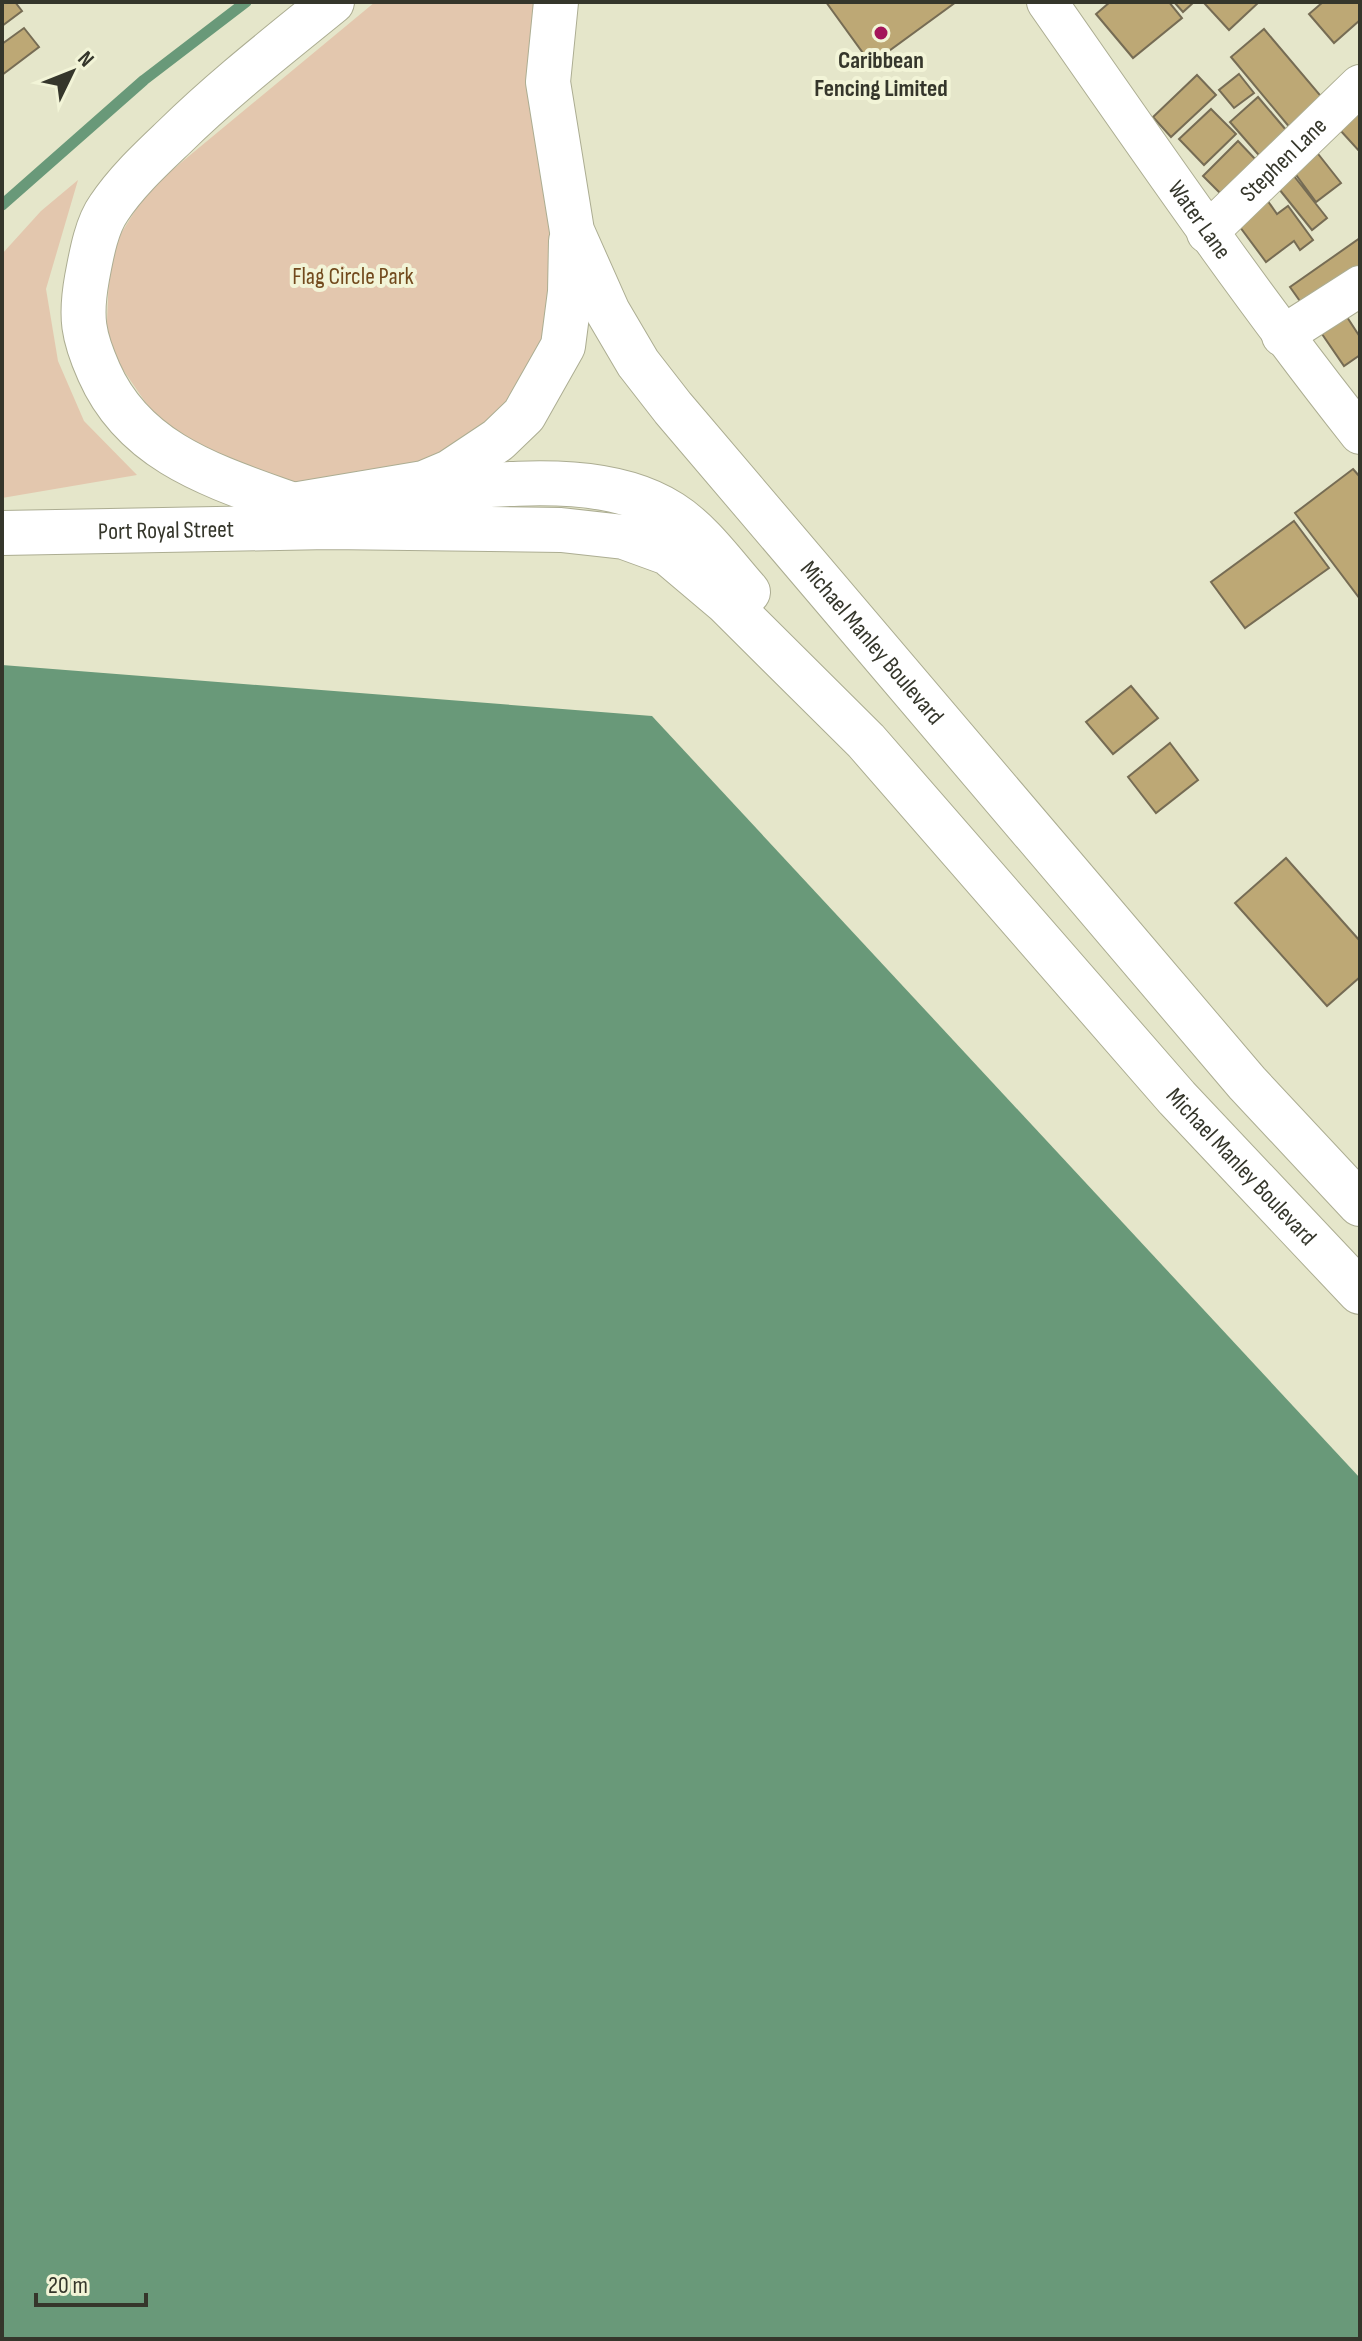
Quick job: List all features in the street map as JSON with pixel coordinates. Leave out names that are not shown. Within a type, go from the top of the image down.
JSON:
[{"type":"highway","points":[[311,516],[211,475],[178,458],[136,429],[104,384],[89,349],[82,308],[91,259],[106,212],[134,175],[215,98],[332,2]]},
{"type":"highway","name":"Michael Manley Boulevard","points":[[556,2],[548,82],[572,231],[608,312],[638,363],[1247,1083],[1360,1204]]},
{"type":"highway","points":[[2,513],[52,510],[311,516],[424,483],[450,472],[498,440],[524,415],[563,346],[570,292],[572,231]]},
{"type":"highway","points":[[393,491],[587,484],[643,499],[671,512],[694,532],[788,636],[838,696],[866,741]]},
{"type":"highway","name":"Port Royal Street","points":[[2,533],[311,516]]},
{"type":"highway","name":"Michael Manley Boulevard","points":[[311,516],[561,530],[624,537],[668,553],[726,602],[866,741],[1177,1098],[1360,1292]]},
{"type":"street","name":"Water Lane","points":[[1047,2],[1207,233],[1282,336],[1360,434]]},
{"type":"street","name":"Stephen Lane","points":[[1207,233],[1360,85]]},
{"type":"street","points":[[1282,336],[1360,286]]},
{"type":"green space","name":"Flag Circle Park","points":[[375,2],[566,2],[546,338],[512,404],[430,462],[307,486],[221,462],[159,422],[106,345],[110,251],[148,190]]},
{"type":"green space","points":[[78,180],[46,289],[58,361],[84,421],[137,475],[2,498],[2,254],[41,211]]},
{"type":"shaded area","points":[[2,665],[652,716],[1360,1478],[1360,2339],[2,2339]]},
{"type":"building","points":[[2,2],[15,2],[22,11],[2,26]]},
{"type":"building","name":"Caribbean Fencing Limited","points":[[826,2],[956,2],[871,64]]},
{"type":"building","points":[[1110,2],[1169,2],[1182,18],[1133,58],[1096,14]]},
{"type":"building","points":[[1174,2],[1194,2],[1183,12]]},
{"type":"building","points":[[1259,2],[1229,30],[1205,4]]},
{"type":"building","points":[[1323,2],[1360,2],[1360,20],[1334,43],[1309,14]]},
{"type":"building","points":[[24,28],[39,47],[2,75],[2,44]]},
{"type":"building","points":[[1264,29],[1325,101],[1291,129],[1231,57]]},
{"type":"building","points":[[1239,74],[1254,93],[1234,108],[1219,90]]},
{"type":"building","points":[[1197,75],[1216,95],[1171,137],[1153,117]]},
{"type":"building","points":[[1258,97],[1292,137],[1264,161],[1230,122]]},
{"type":"building","points":[[1211,109],[1236,134],[1204,165],[1179,139]]},
{"type":"building","points":[[1360,112],[1360,152],[1340,130]]},
{"type":"building","points":[[1238,141],[1257,161],[1222,195],[1203,176]]},
{"type":"building","points":[[1315,150],[1341,183],[1316,202],[1291,168]]},
{"type":"building","points":[[1290,171],[1327,218],[1312,230],[1275,184]]},
{"type":"building","points":[[1265,197],[1277,214],[1288,206],[1313,240],[1300,250],[1294,241],[1266,262],[1234,219]]},
{"type":"building","points":[[1360,238],[1360,274],[1307,311],[1290,287]]},
{"type":"building","points":[[1347,317],[1360,337],[1360,355],[1344,366],[1322,334]]},
{"type":"building","points":[[1353,469],[1360,477],[1360,599],[1295,513]]},
{"type":"building","points":[[1294,521],[1329,568],[1245,628],[1211,582]]},
{"type":"building","points":[[1131,686],[1158,718],[1113,754],[1086,722]]},
{"type":"building","points":[[1170,743],[1198,780],[1156,813],[1128,777]]},
{"type":"building","points":[[1286,858],[1360,941],[1360,977],[1327,1006],[1235,903]]},
{"type":"waterway","points":[[2,205],[144,80],[246,2]]},
{"type":"place","name":"Caribbean Fencing Limited","points":[[881,33]]}]
